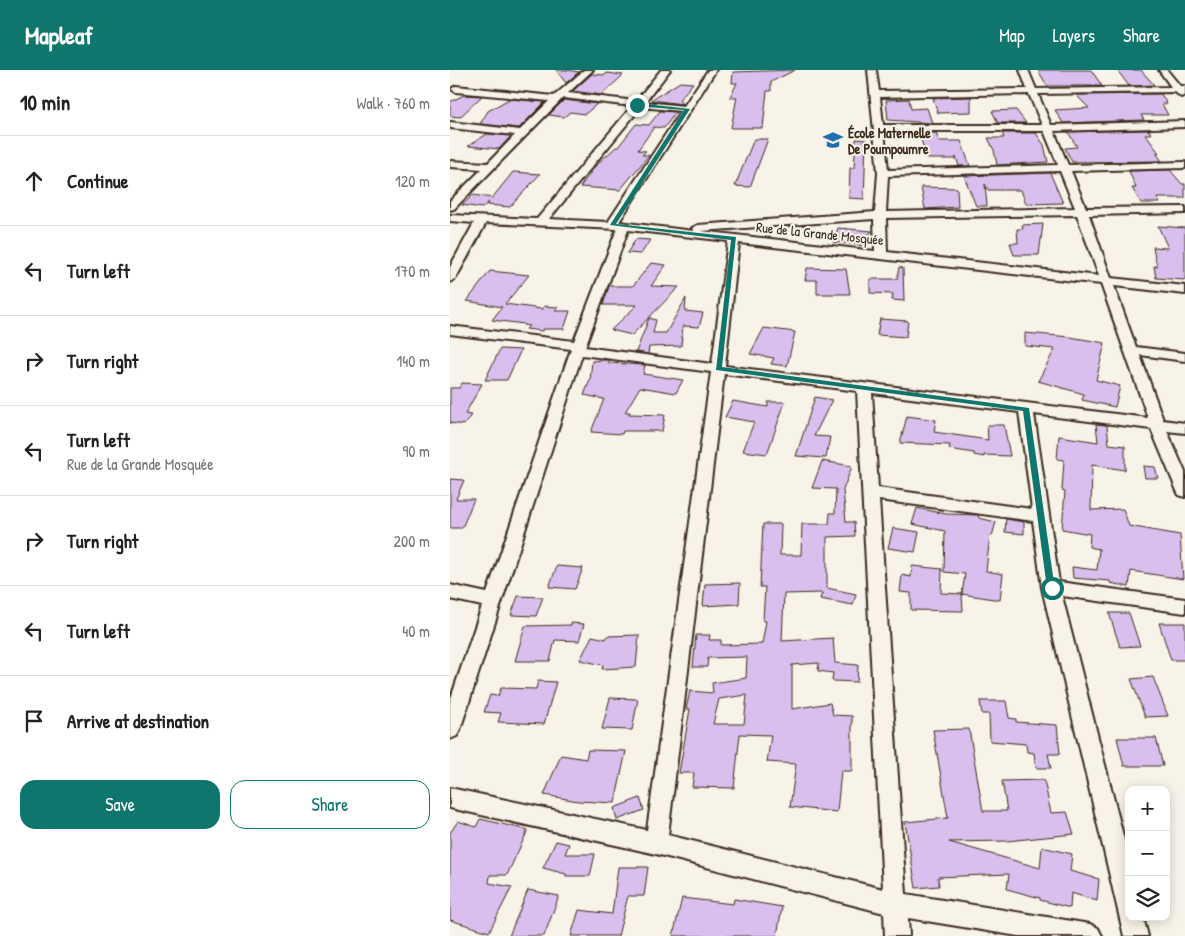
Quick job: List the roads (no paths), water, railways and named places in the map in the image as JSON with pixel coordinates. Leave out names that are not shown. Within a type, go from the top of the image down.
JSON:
[{"type":"street","points":[[450,207],[588,70]]},
{"type":"street","points":[[541,221],[666,70]]},
{"type":"street","points":[[450,730],[618,226],[712,70]]},
{"type":"street","points":[[872,70],[883,174],[880,215],[881,254]]},
{"type":"street","points":[[1024,70],[1082,212],[1157,424],[1185,492]]},
{"type":"street","points":[[1163,70],[1181,89],[1185,100]]},
{"type":"street","points":[[456,89],[687,109]]},
{"type":"street","points":[[876,94],[1181,89]]},
{"type":"street","points":[[879,128],[1048,128],[1185,124]]},
{"type":"street","points":[[450,125],[524,133]]},
{"type":"street","points":[[450,164],[491,166]]},
{"type":"street","points":[[883,174],[1185,165]]},
{"type":"street","points":[[686,232],[707,226],[880,215],[1185,210]]},
{"type":"street","name":"Rue de la Grande Mosquée","points":[[450,218],[541,221],[686,232],[1185,290]]},
{"type":"street","points":[[450,278],[482,219]]},
{"type":"street","points":[[656,843],[734,238]]},
{"type":"street","points":[[450,330],[718,369],[1026,410],[1185,428]]},
{"type":"street","points":[[1130,350],[1185,357]]},
{"type":"street","points":[[864,387],[897,936]]},
{"type":"street","points":[[1026,410],[1052,588],[1125,889]]},
{"type":"street","points":[[870,493],[1041,516]]},
{"type":"street","points":[[1052,588],[1185,606]]},
{"type":"street","points":[[450,592],[493,601]]},
{"type":"street","points":[[450,798],[656,843],[896,904],[1090,936]]},
{"type":"street","points":[[1133,921],[1136,936]]},
{"type":"place","name":"École Maternelle De Poumpoumre","points":[[833,140]]}]
